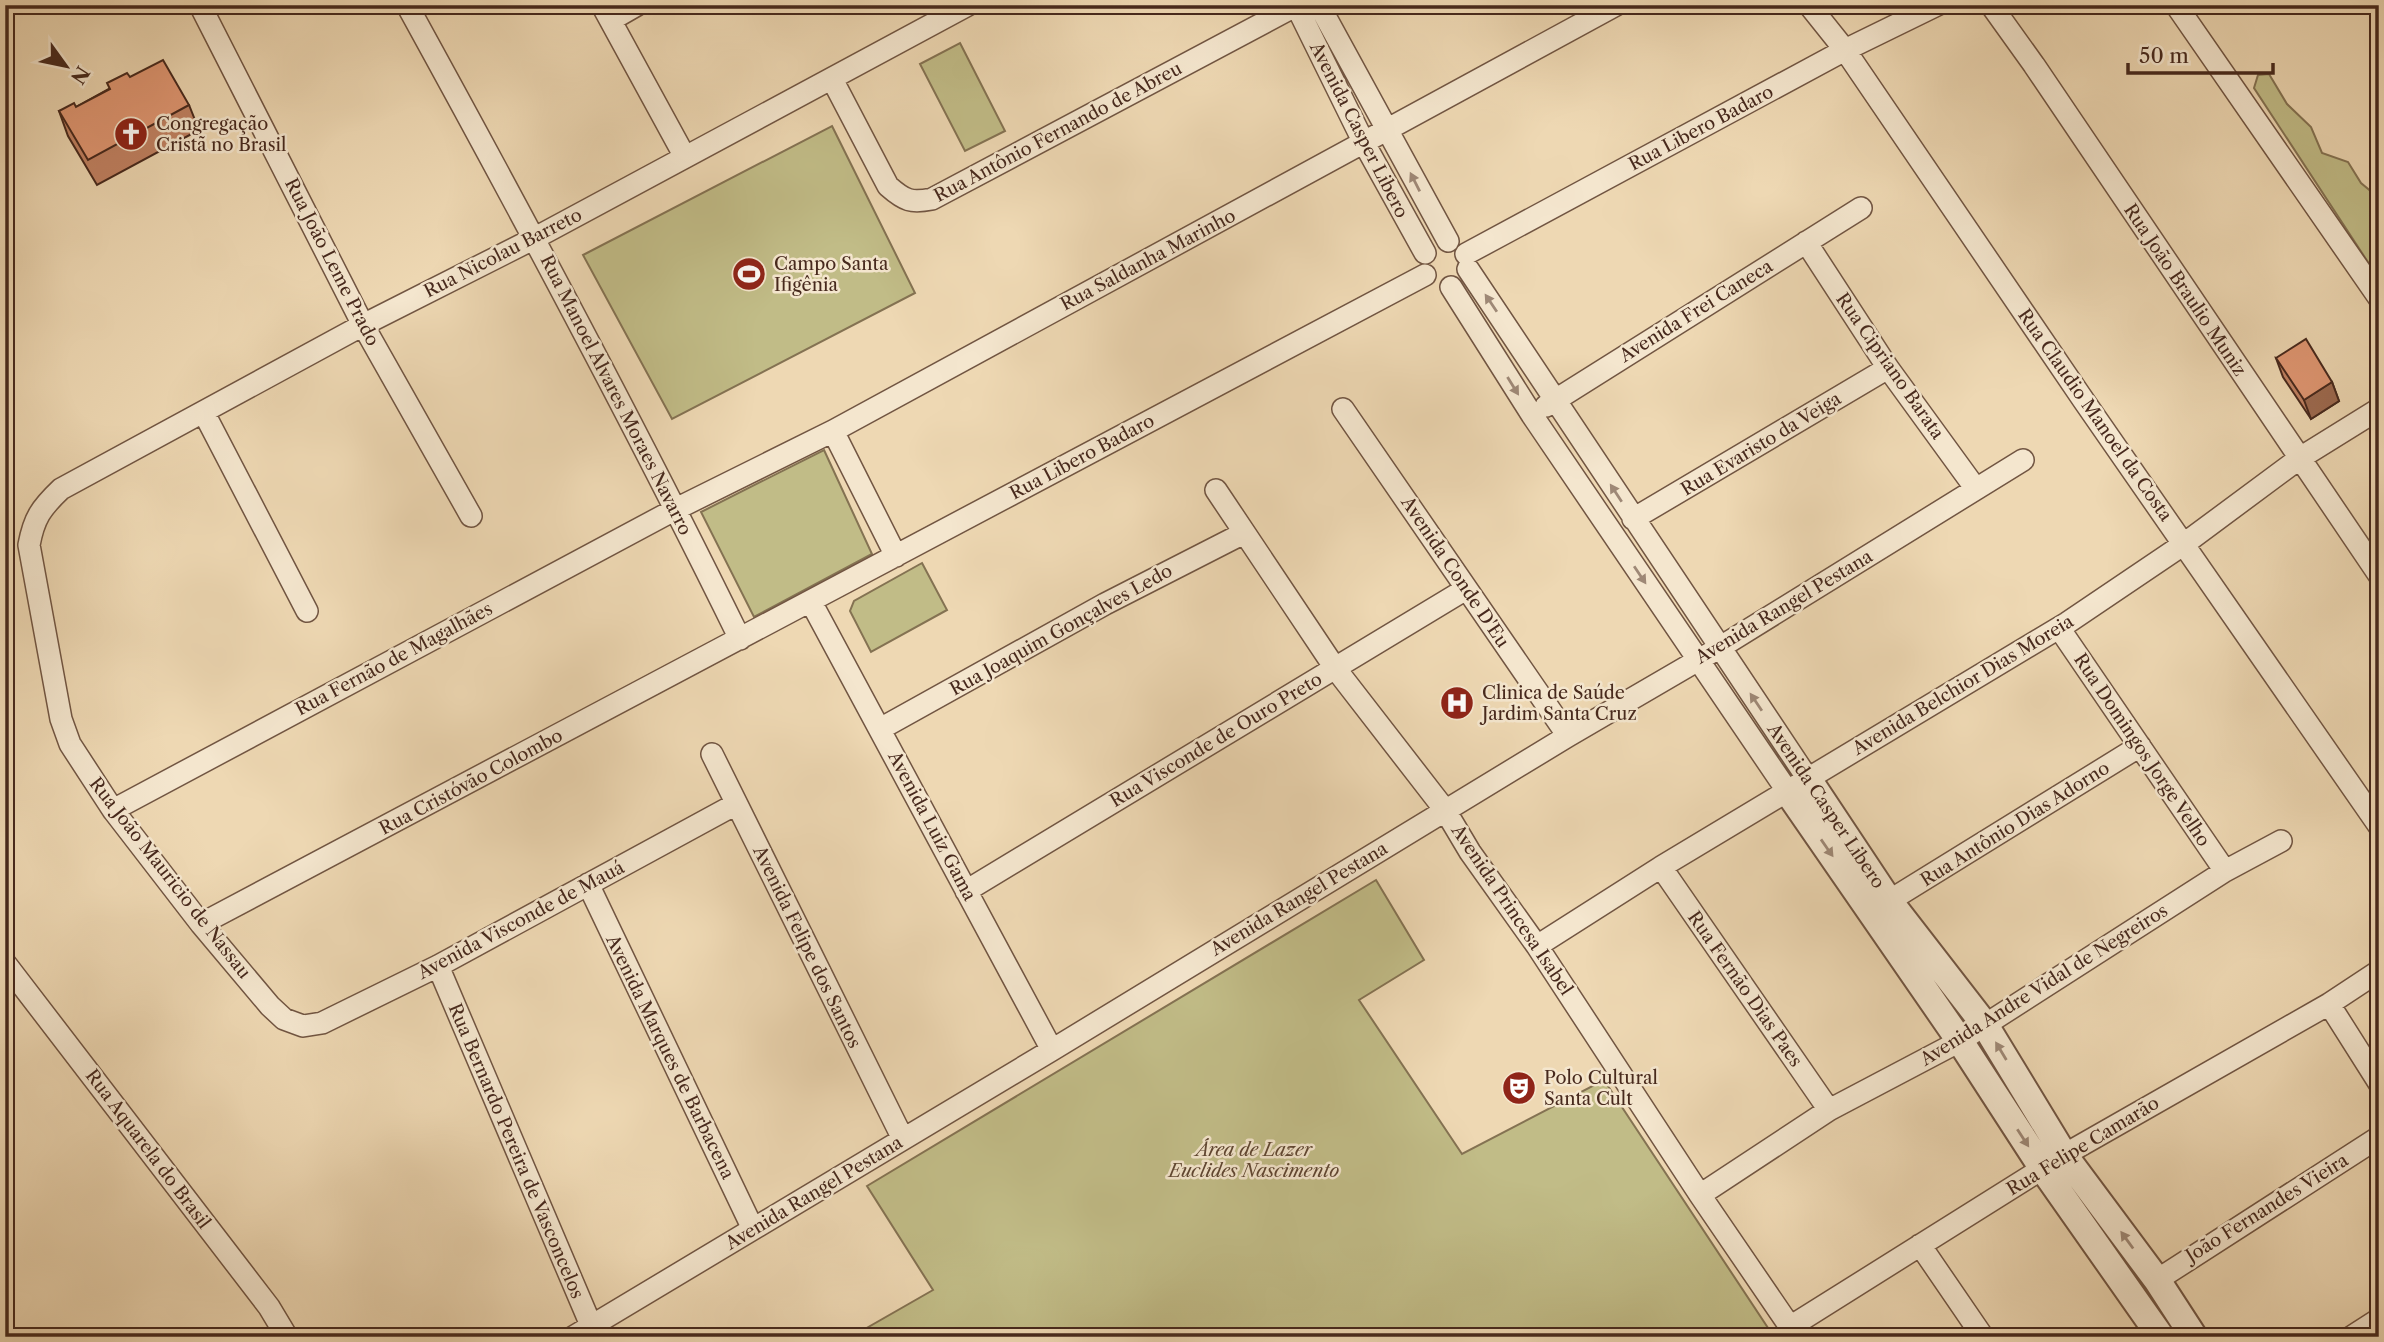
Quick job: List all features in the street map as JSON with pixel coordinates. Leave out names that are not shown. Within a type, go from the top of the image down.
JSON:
[{"type":"street","name":"Rua João Leme Prado","points":[[200,5],[363,325],[471,516]]},
{"type":"street","name":"Rua Manoel Alvares Moraes Navarro","points":[[407,5],[535,238],[676,509],[740,639]]},
{"type":"street","points":[[637,5],[606,13],[685,157]]},
{"type":"street","name":"Rua Nicolau Barreto","points":[[42,507],[61,489],[363,325],[535,238],[968,5]]},
{"type":"street","name":"Rua Antônio Fernando de Abreu","points":[[832,79],[888,186],[915,203],[932,199],[1296,5]]},
{"type":"street","name":"Avenida Casper Libero","points":[[1296,5],[1364,143],[1425,253]]},
{"type":"street","name":"Avenida Casper Libero","points":[[1319,5],[1448,241]]},
{"type":"street","name":"Rua Saldanha Marinho","points":[[676,509],[832,431],[1616,5]]},
{"type":"street","name":"Rua Claudio Manoel da Costa","points":[[1809,5],[1845,50],[2379,826]]},
{"type":"street","name":"Rua Libero Badaro","points":[[1467,262],[1845,50],[1937,5]]},
{"type":"street","name":"Rua João Braulio Muniz","points":[[1991,5],[2379,575]]},
{"type":"street","points":[[2176,5],[2379,298]]},
{"type":"street","name":"Avenida Frei Caneca","points":[[1532,415],[1861,208]]},
{"type":"street","points":[[1448,241],[1458,245],[1467,262],[1463,279],[1451,287],[1436,285],[1425,275],[1422,260],[1436,242],[1448,241]]},
{"type":"street","name":"Rua Cipriano Barata","points":[[1806,242],[1888,368],[1976,489]]},
{"type":"street","name":"Avenida Casper Libero","points":[[1467,262],[1719,648],[1798,785],[1960,1041],[2053,1162],[2157,1280],[2194,1337]]},
{"type":"street","name":"Rua Libero Badaro","points":[[740,639],[1425,275]]},
{"type":"street","name":"Avenida Casper Libero","points":[[1451,287],[1532,415],[1699,659],[1985,1025],[2053,1162],[2161,1337]]},
{"type":"street","name":"Rua Evaristo da Veiga","points":[[1633,519],[1888,368]]},
{"type":"street","name":"Avenida Conde D'Eu","points":[[1343,409],[1567,736]]},
{"type":"street","name":"Avenida Belchior Dias Moreia","points":[[1537,946],[1661,867],[2059,628],[2184,544],[2300,458],[2379,409]]},
{"type":"street","points":[[204,413],[307,611]]},
{"type":"street","points":[[832,431],[896,556]]},
{"type":"street","name":"Avenida Rangel Pestana","points":[[587,1333],[753,1229],[1567,736],[1719,648],[2023,460]]},
{"type":"street","name":"Avenida Princesa Isabel","points":[[1216,490],[1335,668],[1445,810],[1470,852],[1537,946],[1700,1195],[1794,1332]]},
{"type":"street","name":"Rua João Mauricio de Nassau","points":[[42,507],[33,525],[29,545],[61,719],[69,744],[113,810],[201,924],[270,1006],[284,1019],[303,1026]]},
{"type":"street","name":"Rua Fernão de Magalhães","points":[[113,810],[676,509]]},
{"type":"street","name":"Rua Joaquim Gonçalves Ledo","points":[[880,729],[1105,604],[1244,533]]},
{"type":"street","name":"Rua Visconde de Ouro Preto","points":[[966,891],[1466,589]]},
{"type":"street","name":"Avenida Luiz Gama","points":[[811,602],[1052,1050]]},
{"type":"street","name":"Rua Domingos Jorge Velho","points":[[2059,628],[2225,871]]},
{"type":"street","name":"Rua Cristóvão Colombo","points":[[201,924],[740,639]]},
{"type":"street","name":"Rua Antônio Dias Adorno","points":[[1889,901],[2140,746]]},
{"type":"street","name":"Avenida Felipe dos Santos","points":[[712,754],[903,1139]]},
{"type":"street","name":"Avenida Visconde de Mauá","points":[[303,1026],[322,1023],[438,966],[736,804]]},
{"type":"street","name":"Avenida Andre Vidal de Negreiros","points":[[1700,1195],[1829,1110],[1960,1041],[2225,871],[2281,841]]},
{"type":"street","name":"Rua Fernão Dias Paes","points":[[1661,867],[1829,1110]]},
{"type":"street","name":"Avenida Marques de Barbacena","points":[[588,884],[753,1229]]},
{"type":"street","name":"Rua Aquarela do Brasil","points":[[5,963],[269,1307],[287,1337]]},
{"type":"street","name":"Rua Bernardo Pereira de Vasconcelos","points":[[438,966],[587,1333]]},
{"type":"street","name":"Rua Felipe Camarão","points":[[1794,1332],[1920,1245],[2053,1162],[2329,1004],[2379,971]]},
{"type":"street","points":[[2329,1004],[2379,1083]]},
{"type":"street","name":"João Fernandes Vieira","points":[[2157,1280],[2379,1137]]},
{"type":"street","points":[[1920,1245],[1983,1337]]},
{"type":"street","points":[[2351,1337],[2379,1319]]},
{"type":"green space","points":[[960,43],[1005,131],[965,151],[920,64]]},
{"type":"green space","points":[[2269,74],[2287,104],[2311,127],[2322,153],[2348,162],[2361,183],[2379,198],[2379,279],[2254,88],[2258,75]]},
{"type":"green space","name":"Campo Santa Ifigênia","points":[[832,126],[915,293],[672,419],[583,255]]},
{"type":"green space","points":[[824,450],[872,554],[754,617],[701,512]]},
{"type":"green space","points":[[922,563],[947,610],[871,652],[850,611],[854,601]]},
{"type":"green space","name":"Área de Lazer Euclides Nascimento","points":[[1376,880],[1424,960],[1359,1000],[1462,1154],[1604,1080],[1774,1337],[851,1337],[933,1290],[867,1186]]},
{"type":"building","points":[[163,60],[189,105],[88,160],[59,111],[74,103],[76,107],[110,89],[107,83],[127,73],[130,77]]},
{"type":"building","points":[[2306,339],[2332,382],[2304,400],[2276,358]]},
{"type":"place","name":"Congregação Cristã no Brasil","points":[[131,134]]},
{"type":"place","name":"Campo Santa Ifigênia","points":[[749,274]]},
{"type":"place","name":"Clinica de Saúde Jardim Santa Cruz","points":[[1457,703]]},
{"type":"place","name":"Polo Cultural Santa Cult","points":[[1519,1088]]}]
